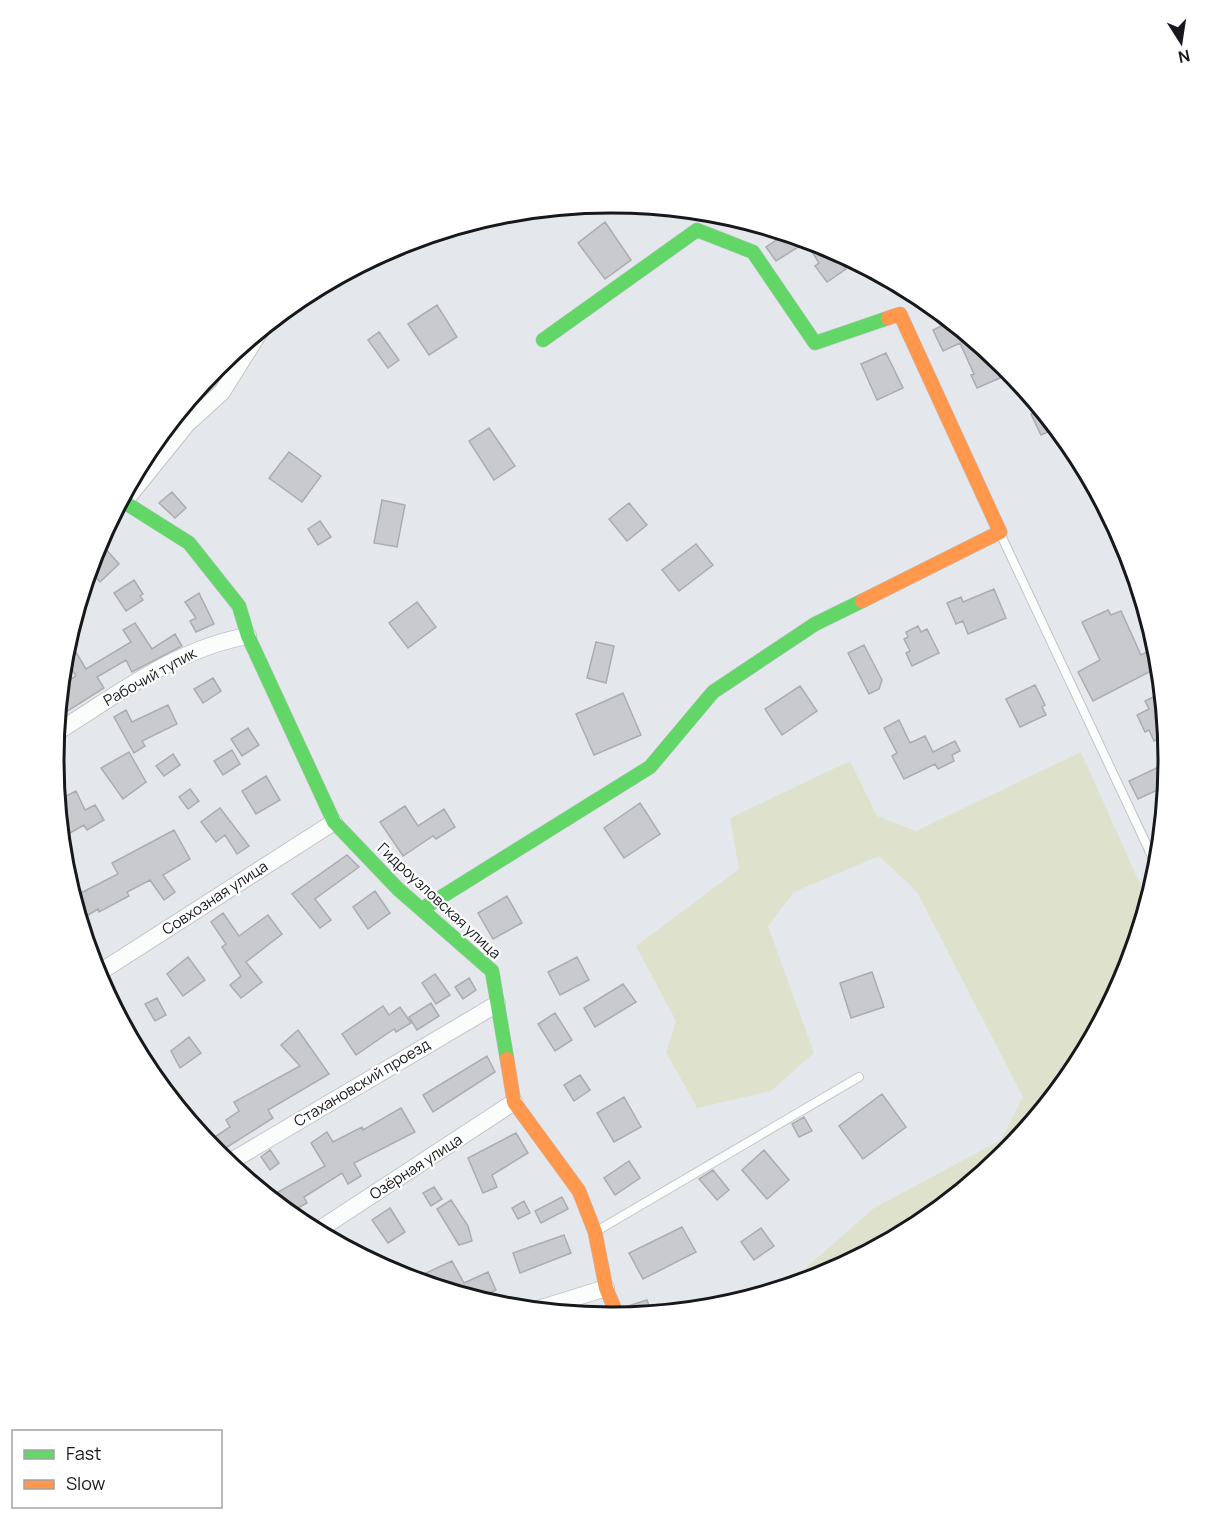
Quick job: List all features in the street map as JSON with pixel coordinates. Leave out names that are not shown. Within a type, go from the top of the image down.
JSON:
[{"type":"street","points":[[422,909],[651,767],[713,693],[815,624],[1000,532],[900,314],[815,343],[753,252],[697,230],[543,340]]},
{"type":"street","points":[[143,478],[187,424],[222,392],[246,353]]},
{"type":"street","name":"Гидроузловская улица","points":[[126,508],[189,543],[239,606],[248,636],[334,822],[398,889],[492,971],[514,1102],[579,1191],[595,1232],[606,1288],[614,1307]]},
{"type":"street","name":"Рабочий тупик","points":[[66,727],[174,660],[219,641],[248,636]]},
{"type":"street","name":"Совхозная улица","points":[[106,968],[334,822]]},
{"type":"street","name":"Стахановский проезд","points":[[237,1158],[497,1004]]},
{"type":"street","name":"Озёрная улица","points":[[326,1226],[514,1102]]},
{"type":"street","points":[[555,1304],[606,1288]]},
{"type":"lane","points":[[1000,532],[1150,853]]},
{"type":"lane","points":[[595,1232],[859,1077]]},
{"type":"green space","points":[[1081,752],[1143,890],[1140,902],[1117,969],[1085,1034],[1066,1064],[1023,1121],[972,1171],[915,1215],[853,1251],[800,1273],[874,1208],[1001,1140],[1023,1097],[917,892],[879,856],[794,892],[768,926],[814,1053],[771,1091],[697,1108],[666,1052],[676,1021],[636,946],[739,869],[730,818],[850,761],[877,816],[916,831]]},
{"type":"building","points":[[605,222],[631,260],[605,279],[578,243]]},
{"type":"building","points":[[778,239],[799,247],[776,261],[766,247]]},
{"type":"building","points":[[812,252],[843,265],[846,269],[827,282],[815,266],[819,263]]},
{"type":"building","points":[[437,305],[457,337],[429,355],[408,324]]},
{"type":"building","points":[[943,325],[1002,377],[977,388],[971,375],[974,374],[960,343],[943,351],[933,330]]},
{"type":"building","points":[[379,332],[399,360],[388,368],[368,340]]},
{"type":"building","points":[[886,353],[903,388],[877,400],[861,364]]},
{"type":"building","points":[[1034,413],[1048,432],[1041,435],[1031,414]]},
{"type":"building","points":[[489,428],[515,466],[494,480],[469,441]]},
{"type":"building","points":[[289,452],[321,476],[302,502],[269,478]]},
{"type":"building","points":[[172,492],[186,508],[175,518],[159,503]]},
{"type":"building","points":[[382,500],[405,505],[397,547],[374,543]]},
{"type":"building","points":[[629,503],[647,525],[627,541],[609,519]]},
{"type":"building","points":[[320,521],[331,537],[318,545],[308,529]]},
{"type":"building","points":[[696,544],[713,565],[679,591],[662,570]]},
{"type":"building","points":[[107,550],[119,564],[100,582],[96,578]]},
{"type":"building","points":[[134,580],[143,594],[140,596],[143,600],[126,611],[114,593]]},
{"type":"building","points":[[994,589],[1006,618],[968,634],[963,621],[956,624],[947,603],[961,597],[963,602]]},
{"type":"building","points":[[199,593],[214,624],[196,632],[190,621],[196,618],[185,602]]},
{"type":"building","points":[[417,602],[436,627],[408,648],[389,623]]},
{"type":"building","points":[[1108,610],[1111,615],[1121,611],[1141,655],[1148,652],[1151,671],[1093,701],[1078,672],[1100,660],[1082,622]]},
{"type":"building","points":[[135,623],[152,649],[175,634],[182,646],[132,672],[126,660],[97,677],[104,688],[67,711],[71,679],[76,676],[72,670],[75,651],[86,669],[131,642],[123,630]]},
{"type":"building","points":[[918,626],[921,632],[927,629],[939,653],[912,666],[906,653],[910,651],[904,639],[908,637],[906,632]]},
{"type":"building","points":[[596,642],[614,646],[606,683],[587,678]]},
{"type":"building","points":[[864,645],[882,680],[879,689],[869,694],[848,653]]},
{"type":"building","points":[[213,678],[221,691],[203,703],[194,689]]},
{"type":"building","points":[[1035,685],[1045,705],[1042,707],[1046,715],[1020,727],[1006,699]]},
{"type":"building","points":[[800,686],[817,711],[782,735],[765,709]]},
{"type":"building","points":[[623,693],[641,735],[594,755],[576,714]]},
{"type":"building","points":[[1155,696],[1157,739],[1154,741],[1149,730],[1145,732],[1137,715],[1149,709],[1145,701]]},
{"type":"building","points":[[168,705],[177,724],[142,741],[145,746],[134,753],[114,717],[126,710],[132,722]]},
{"type":"building","points":[[899,720],[910,743],[925,736],[933,752],[955,741],[960,751],[952,755],[954,761],[938,769],[935,764],[904,779],[892,756],[897,753],[884,728]]},
{"type":"building","points":[[248,728],[259,745],[242,756],[231,739]]},
{"type":"building","points":[[232,750],[240,764],[223,775],[214,761]]},
{"type":"building","points":[[129,752],[146,782],[123,799],[101,768]]},
{"type":"building","points":[[173,754],[180,765],[164,776],[156,766]]},
{"type":"building","points":[[1158,767],[1157,790],[1138,799],[1129,781]]},
{"type":"building","points":[[266,776],[280,800],[256,814],[242,791]]},
{"type":"building","points":[[190,789],[199,801],[188,809],[179,797]]},
{"type":"building","points":[[76,791],[85,810],[95,805],[104,820],[87,830],[84,825],[70,833],[66,796]]},
{"type":"building","points":[[640,803],[660,834],[624,858],[604,828]]},
{"type":"building","points":[[405,806],[418,826],[444,809],[455,827],[436,839],[433,836],[403,856],[380,822]]},
{"type":"building","points":[[220,808],[249,846],[237,854],[225,835],[216,842],[201,822]]},
{"type":"building","points":[[174,830],[190,859],[163,875],[175,892],[164,900],[150,880],[127,892],[129,896],[87,915],[81,893],[118,874],[112,863]]},
{"type":"building","points":[[347,855],[359,867],[315,899],[331,920],[320,928],[292,894]]},
{"type":"building","points":[[375,891],[390,913],[368,929],[353,907]]},
{"type":"building","points":[[507,896],[522,923],[493,939],[478,913]]},
{"type":"building","points":[[223,913],[239,936],[268,915],[282,934],[246,962],[262,982],[241,998],[230,985],[241,976],[222,947],[226,944],[211,922]]},
{"type":"building","points":[[188,957],[205,980],[183,996],[167,974]]},
{"type":"building","points":[[577,957],[589,980],[560,995],[548,972]]},
{"type":"building","points":[[872,972],[884,1007],[851,1018],[840,983]]},
{"type":"building","points":[[435,974],[450,995],[436,1004],[422,983]]},
{"type":"building","points":[[469,978],[476,990],[463,999],[455,987]]},
{"type":"building","points":[[623,984],[636,1002],[595,1027],[584,1008]]},
{"type":"building","points":[[157,998],[166,1015],[155,1021],[145,1004]]},
{"type":"building","points":[[431,1003],[439,1016],[417,1030],[409,1017]]},
{"type":"building","points":[[383,1006],[389,1015],[400,1007],[411,1023],[396,1032],[394,1029],[356,1055],[342,1034]]},
{"type":"building","points":[[555,1013],[572,1040],[555,1051],[538,1024]]},
{"type":"building","points":[[298,1030],[329,1074],[268,1110],[273,1118],[226,1148],[215,1137],[230,1127],[226,1120],[239,1111],[234,1102],[300,1066],[281,1045]]},
{"type":"building","points":[[189,1037],[201,1053],[180,1068],[171,1051]]},
{"type":"building","points":[[487,1056],[495,1072],[433,1112],[423,1095]]},
{"type":"building","points":[[580,1075],[590,1090],[574,1101],[564,1085]]},
{"type":"building","points":[[882,1094],[906,1127],[863,1159],[839,1126]]},
{"type":"building","points":[[624,1097],[641,1127],[614,1142],[597,1113]]},
{"type":"building","points":[[401,1108],[415,1132],[354,1163],[361,1176],[348,1184],[342,1173],[304,1197],[307,1203],[298,1208],[277,1192],[325,1166],[311,1143],[327,1132],[333,1142],[362,1127],[363,1130]]},
{"type":"building","points":[[804,1117],[812,1131],[799,1137],[792,1124]]},
{"type":"building","points":[[516,1133],[528,1153],[492,1175],[497,1187],[483,1193],[468,1158]]},
{"type":"building","points":[[270,1150],[279,1163],[270,1170],[261,1157]]},
{"type":"building","points":[[764,1150],[789,1180],[767,1199],[742,1170]]},
{"type":"building","points":[[629,1161],[640,1178],[615,1195],[604,1178]]},
{"type":"building","points":[[713,1170],[729,1190],[717,1200],[699,1179]]},
{"type":"building","points":[[434,1187],[442,1199],[431,1206],[423,1193]]},
{"type":"building","points":[[562,1197],[568,1209],[541,1223],[535,1211]]},
{"type":"building","points":[[451,1200],[468,1226],[472,1241],[459,1245],[437,1209]]},
{"type":"building","points":[[524,1201],[530,1213],[518,1219],[512,1208]]},
{"type":"building","points":[[390,1208],[405,1232],[388,1243],[372,1220]]},
{"type":"building","points":[[682,1227],[696,1252],[643,1279],[629,1253]]},
{"type":"building","points":[[761,1228],[774,1246],[754,1260],[741,1242]]},
{"type":"building","points":[[564,1235],[571,1253],[520,1273],[513,1253]]},
{"type":"building","points":[[452,1261],[464,1283],[488,1272],[496,1290],[490,1293],[470,1288],[425,1274]]},
{"type":"building","points":[[647,1300],[649,1306],[628,1307]]},
{"type":"traffic: fast","points":[[543,340],[697,230],[753,252],[815,343],[888,318]]},
{"type":"traffic: fast","points":[[128,505],[189,543],[239,606],[248,636],[334,822],[398,889],[492,971],[507,1059]]},
{"type":"traffic: fast","points":[[422,909],[650,767],[713,692],[815,624],[862,601]]},
{"type":"traffic: slow","points":[[862,601],[1000,532],[900,314],[888,318]]},
{"type":"traffic: slow","points":[[507,1059],[514,1102],[579,1191],[595,1232],[606,1288],[614,1307]]}]
